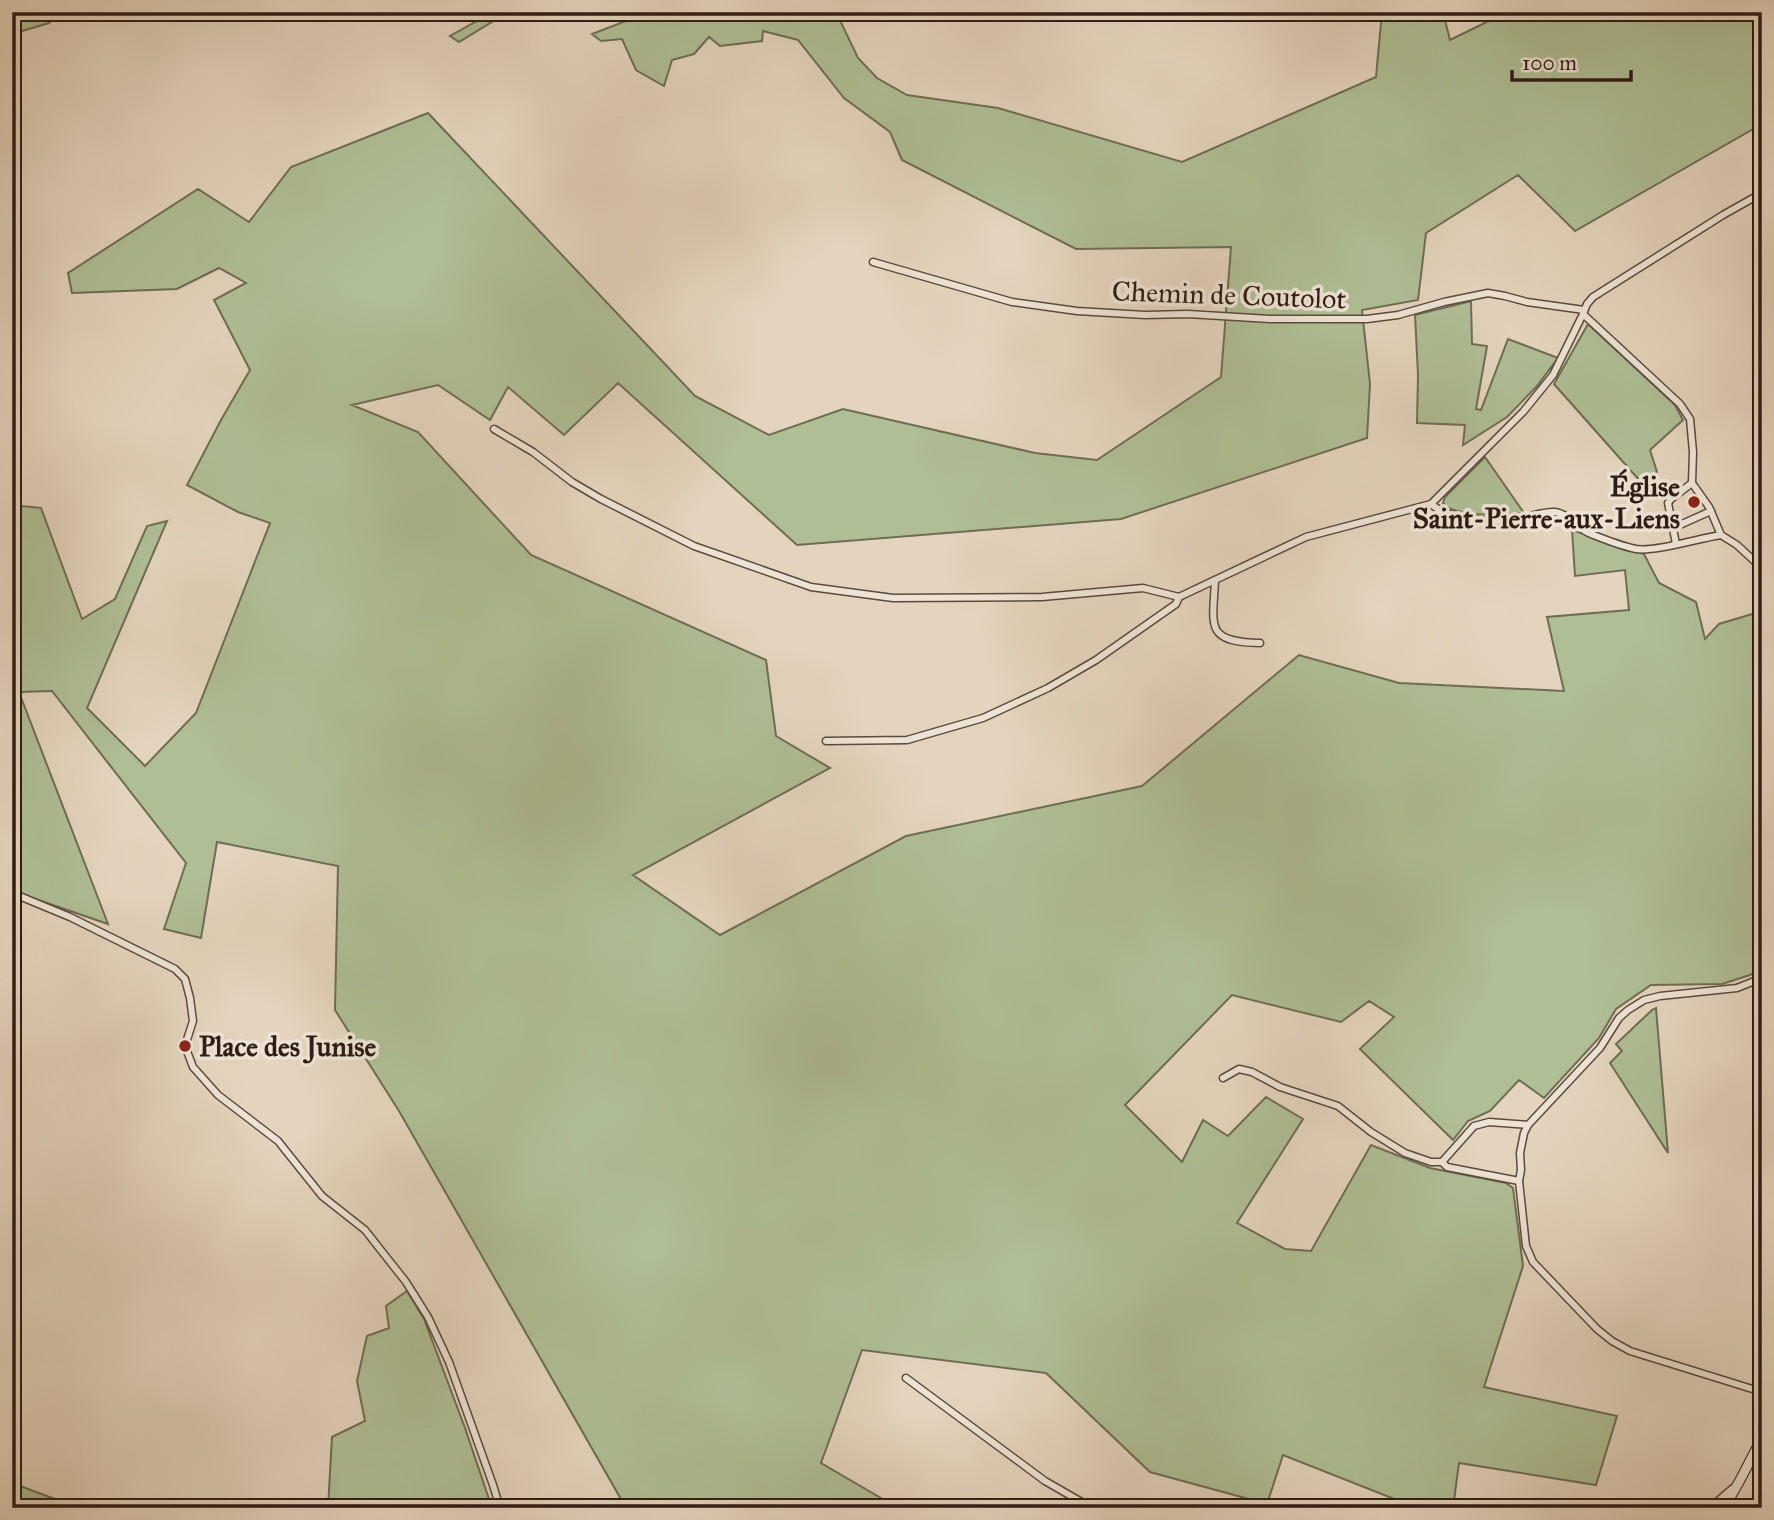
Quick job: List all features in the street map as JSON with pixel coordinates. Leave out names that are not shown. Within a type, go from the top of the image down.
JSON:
[{"type":"street","points":[[494,429],[533,452],[572,482],[601,499],[694,546],[811,586],[893,598],[1042,597],[1143,588],[1179,597],[1306,537],[1431,504],[1523,412],[1553,374],[1593,296],[1762,193]]},
{"type":"street","name":"Chemin de Coutolot","points":[[873,262],[1012,302],[1077,311],[1270,319],[1367,319],[1398,315],[1488,293],[1584,312]]},
{"type":"street","points":[[1584,312],[1680,404],[1690,419],[1692,483],[1711,511],[1721,535],[1737,545],[1761,567]]},
{"type":"street","points":[[1676,544],[1668,503],[1692,483]]},
{"type":"street","points":[[1431,504],[1438,510],[1456,516],[1504,522],[1551,512],[1559,513],[1567,516],[1585,532],[1639,550],[1721,535]]},
{"type":"street","points":[[1673,528],[1711,511]]},
{"type":"street","points":[[1216,580],[1213,625],[1216,631],[1240,643],[1260,643]]},
{"type":"street","points":[[826,741],[907,740],[983,718],[1048,688],[1096,660],[1176,604],[1179,597]]},
{"type":"street","points":[[12,893],[71,917],[175,969],[185,979],[193,1021],[186,1046],[193,1067],[218,1095],[278,1141],[323,1196],[365,1230],[406,1282],[428,1317],[449,1362],[500,1508]]},
{"type":"street","points":[[1762,978],[1737,988],[1652,998],[1628,1010],[1619,1018],[1600,1048],[1528,1125],[1520,1153],[1519,1181],[1526,1246],[1534,1262],[1597,1329],[1630,1351],[1762,1392]]},
{"type":"street","points":[[1223,1078],[1239,1069],[1252,1072],[1280,1087],[1338,1106],[1371,1132],[1405,1153],[1431,1162],[1442,1162],[1447,1167],[1519,1181]]},
{"type":"street","points":[[1442,1162],[1474,1126],[1489,1122],[1528,1125]]},
{"type":"street","points":[[906,1378],[1045,1481],[1092,1508]]},
{"type":"street","points":[[1724,1508],[1762,1438]]},
{"type":"street","points":[[1710,1508],[1739,1482]]},
{"type":"green space","points":[[12,12],[59,12],[49,23],[12,34]]},
{"type":"green space","points":[[493,12],[508,12],[459,42],[450,36]]},
{"type":"green space","points":[[649,12],[836,12],[858,58],[877,78],[907,95],[998,108],[1182,162],[1376,77],[1382,12],[1443,12],[1450,40],[1507,12],[1762,12],[1762,124],[1575,231],[1518,175],[1426,233],[1418,300],[1362,310],[1370,384],[1367,438],[1121,519],[797,545],[618,383],[564,435],[508,387],[490,420],[438,385],[352,405],[418,432],[531,555],[766,660],[776,736],[830,768],[633,875],[720,935],[906,836],[1142,786],[1299,655],[1399,683],[1564,691],[1547,617],[1629,610],[1625,570],[1575,576],[1572,530],[1644,554],[1659,583],[1696,602],[1705,639],[1719,624],[1762,611],[1762,968],[1722,984],[1651,985],[1616,1009],[1599,1038],[1544,1098],[1519,1080],[1490,1111],[1468,1121],[1453,1140],[1360,1049],[1394,1017],[1369,1001],[1341,1022],[1232,995],[1125,1105],[1182,1162],[1203,1120],[1228,1136],[1266,1097],[1303,1119],[1237,1223],[1285,1249],[1311,1251],[1371,1145],[1430,1168],[1506,1183],[1513,1188],[1523,1266],[1484,1387],[1617,1416],[1596,1485],[1459,1463],[1453,1508],[1417,1508],[1283,1455],[1267,1504],[1150,1472],[1046,1373],[862,1350],[821,1463],[898,1508],[620,1508],[622,1501],[399,1111],[335,1010],[338,866],[217,842],[201,938],[164,929],[186,863],[52,691],[19,692],[108,924],[12,891],[12,505],[41,508],[82,619],[115,599],[147,526],[167,521],[87,708],[145,766],[196,713],[270,523],[238,512],[187,485],[250,370],[214,300],[246,283],[219,268],[177,289],[72,293],[68,273],[198,189],[249,222],[291,167],[428,113],[695,396],[769,435],[843,409],[1035,453],[1097,460],[1221,377],[1231,247],[1076,249],[902,160],[890,132],[844,98],[798,40],[763,31],[762,41],[720,46],[709,37],[694,54],[672,60],[664,86],[636,70],[622,39],[601,41],[592,34]]},
{"type":"green space","points":[[1471,301],[1472,344],[1487,346],[1476,409],[1481,410],[1508,339],[1558,358],[1537,386],[1507,417],[1463,445],[1465,425],[1417,423],[1415,315]]},
{"type":"green space","points":[[1588,324],[1675,405],[1683,420],[1650,450],[1657,472],[1640,481],[1554,384]]},
{"type":"green space","points":[[1485,457],[1524,513],[1469,513],[1449,508],[1443,503],[1445,497]]},
{"type":"green space","points":[[1656,1008],[1668,1153],[1610,1063],[1622,1051],[1616,1044]]},
{"type":"green space","points":[[407,1291],[424,1319],[492,1508],[328,1508],[332,1437],[365,1421],[357,1381],[367,1336],[389,1328],[386,1306]]},
{"type":"green space","points":[[12,1483],[79,1508],[12,1508]]},
{"type":"place","name":"Église Saint-Pierre-aux-Liens","points":[[1694,502]]},
{"type":"place","name":"Place des Junise","points":[[185,1046]]}]
